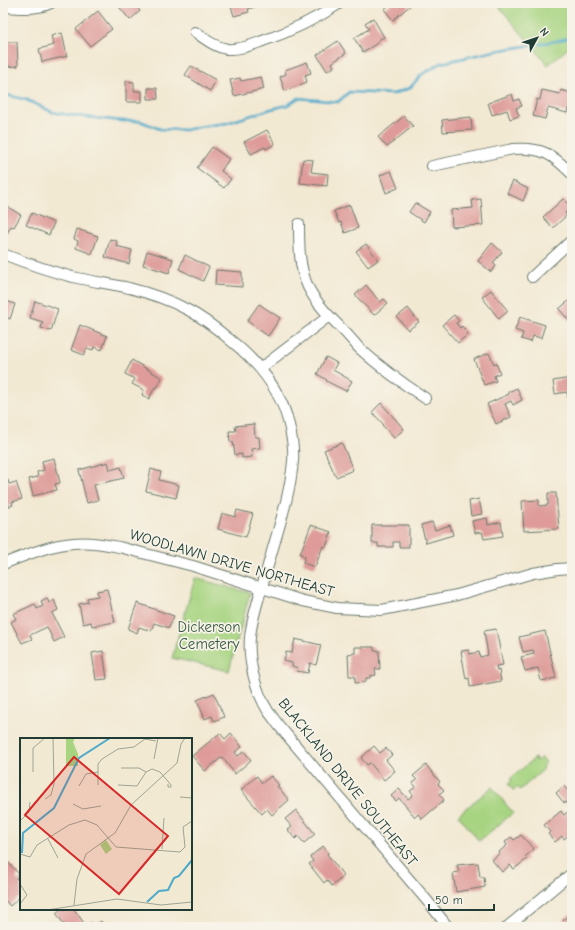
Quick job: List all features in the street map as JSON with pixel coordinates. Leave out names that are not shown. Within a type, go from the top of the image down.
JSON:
[{"type":"street","points":[[3,7],[28,9],[51,3]]},
{"type":"street","points":[[195,32],[208,41],[227,49],[245,47],[299,27],[340,3]]},
{"type":"street","points":[[432,166],[513,149],[529,148],[539,150],[550,155],[572,174]]},
{"type":"street","points":[[299,224],[299,250],[304,274],[308,287],[313,296],[329,316],[373,360],[425,398]]},
{"type":"street","points":[[532,277],[572,240]]},
{"type":"street","name":"BLACKLAND DRIVE SOUTHEAST","points":[[3,254],[26,263],[67,275],[128,288],[158,297],[188,310],[203,319],[236,344],[261,368],[272,383],[287,415],[291,433],[293,460],[286,503],[254,615],[250,637],[254,680],[268,710],[280,727],[448,927]]},
{"type":"street","points":[[261,368],[329,316]]},
{"type":"street","name":"WOODLAWN DRIVE NORTHEAST","points":[[3,564],[36,551],[54,546],[74,542],[96,543],[120,546],[192,566],[302,601],[337,608],[382,610],[457,595],[533,573],[572,568]]},
{"type":"street","points":[[507,927],[572,873]]},
{"type":"green space","points":[[496,3],[572,3],[572,45],[548,65]]},
{"type":"green space","name":"Dickerson Cemetery","points":[[195,578],[250,593],[229,671],[172,658]]},
{"type":"green space","points":[[541,757],[546,763],[542,767],[544,769],[520,790],[517,787],[514,791],[508,784],[512,781],[510,779],[535,758],[537,761]]},
{"type":"green space","points":[[492,787],[513,813],[479,841],[458,815]]},
{"type":"building","points":[[116,3],[134,3],[140,11],[130,20]]},
{"type":"building","points":[[230,3],[258,3],[258,6],[248,9],[249,12],[234,16]]},
{"type":"building","points":[[392,3],[413,3],[393,20],[384,9]]},
{"type":"building","points":[[98,11],[112,29],[90,46],[76,29]]},
{"type":"building","points":[[373,18],[384,37],[363,52],[354,38],[369,29],[365,23]]},
{"type":"building","points":[[62,33],[67,56],[42,62],[39,49],[54,45],[51,36]]},
{"type":"building","points":[[338,41],[346,53],[332,63],[334,67],[327,71],[317,55]]},
{"type":"building","points":[[3,42],[17,42],[18,66],[3,67]]},
{"type":"building","points":[[307,62],[311,73],[305,75],[307,82],[285,91],[280,77],[286,74],[285,70]]},
{"type":"building","points":[[191,66],[216,80],[210,91],[185,75]]},
{"type":"building","points":[[261,77],[264,89],[234,96],[230,80],[240,78],[241,81]]},
{"type":"building","points":[[126,81],[134,82],[134,91],[142,91],[142,102],[126,102]]},
{"type":"building","points":[[148,88],[157,88],[158,99],[148,99]]},
{"type":"building","points":[[542,90],[560,94],[561,90],[571,93],[572,109],[568,108],[567,113],[548,108],[545,119],[533,116],[537,99],[540,100]]},
{"type":"building","points":[[512,94],[514,101],[519,99],[522,106],[516,108],[519,116],[510,119],[507,110],[492,115],[488,103]]},
{"type":"building","points":[[404,116],[413,126],[387,147],[378,137]]},
{"type":"building","points":[[471,117],[472,130],[443,132],[442,120]]},
{"type":"building","points":[[267,130],[275,144],[251,154],[244,142]]},
{"type":"building","points":[[212,147],[229,159],[221,171],[231,179],[224,188],[197,168]]},
{"type":"building","points":[[303,159],[313,160],[311,172],[328,174],[327,186],[300,183]]},
{"type":"building","points":[[391,171],[398,188],[386,193],[380,175]]},
{"type":"building","points":[[513,181],[528,189],[523,201],[507,193]]},
{"type":"building","points":[[481,199],[483,225],[452,227],[451,210],[473,208],[472,200]]},
{"type":"building","points":[[563,199],[571,207],[565,213],[567,215],[553,228],[543,217]]},
{"type":"building","points":[[415,203],[430,212],[424,222],[409,212]]},
{"type":"building","points":[[3,204],[21,215],[14,227],[11,226],[7,233],[3,231]]},
{"type":"building","points":[[350,205],[358,228],[345,233],[341,222],[339,223],[334,211]]},
{"type":"building","points":[[32,213],[54,223],[49,235],[26,225]]},
{"type":"building","points":[[77,229],[98,236],[92,254],[76,248],[78,241],[74,239]]},
{"type":"building","points":[[110,239],[117,241],[116,246],[132,250],[129,264],[105,257]]},
{"type":"building","points":[[492,243],[502,252],[493,263],[496,266],[491,272],[478,261]]},
{"type":"building","points":[[366,244],[378,260],[368,267],[356,251]]},
{"type":"building","points":[[147,251],[173,259],[169,273],[143,265]]},
{"type":"building","points":[[185,255],[209,267],[203,281],[179,269]]},
{"type":"building","points":[[216,270],[242,272],[242,287],[215,285]]},
{"type":"building","points":[[366,285],[380,302],[384,299],[388,303],[374,315],[355,295]]},
{"type":"building","points":[[491,290],[508,311],[499,319],[482,297]]},
{"type":"building","points":[[572,298],[572,324],[559,309]]},
{"type":"building","points":[[3,300],[15,304],[10,319],[3,316]]},
{"type":"building","points":[[35,301],[58,309],[51,331],[41,328],[43,322],[30,318]]},
{"type":"building","points":[[259,304],[280,318],[268,336],[247,321]]},
{"type":"building","points":[[408,308],[419,322],[408,330],[397,317]]},
{"type":"building","points":[[454,315],[459,321],[456,323],[460,328],[462,326],[468,334],[458,343],[442,325]]},
{"type":"building","points":[[520,317],[545,325],[541,338],[533,336],[531,342],[521,339],[523,333],[515,330]]},
{"type":"building","points":[[80,325],[107,336],[102,350],[94,347],[93,350],[87,348],[84,355],[71,350]]},
{"type":"building","points":[[489,353],[494,364],[496,363],[500,373],[494,376],[496,381],[484,385],[474,359]]},
{"type":"building","points":[[326,357],[337,363],[333,370],[352,381],[346,391],[326,381],[327,380],[317,374]]},
{"type":"building","points":[[132,360],[162,378],[157,388],[155,387],[149,399],[142,395],[144,390],[132,384],[135,379],[125,374]]},
{"type":"building","points":[[571,378],[572,418],[567,392],[555,394],[553,381]]},
{"type":"building","points":[[517,388],[522,400],[513,405],[511,401],[505,404],[511,417],[496,424],[487,404],[509,394],[508,392]]},
{"type":"building","points":[[381,403],[404,429],[394,438],[372,412]]},
{"type":"building","points":[[254,424],[255,437],[259,437],[260,448],[251,449],[252,457],[242,458],[242,454],[235,455],[233,442],[230,442],[229,431],[236,431],[235,426]]},
{"type":"building","points":[[342,443],[353,470],[336,477],[324,450]]},
{"type":"building","points":[[54,458],[60,483],[55,484],[57,490],[33,496],[29,479],[38,477],[37,472],[44,470],[42,461]]},
{"type":"building","points":[[108,462],[110,470],[121,467],[124,478],[94,485],[98,500],[87,503],[79,470]]},
{"type":"building","points":[[151,469],[161,472],[159,480],[179,485],[176,498],[146,491]]},
{"type":"building","points":[[8,480],[9,484],[16,482],[22,499],[12,502],[13,505],[4,508],[3,482]]},
{"type":"building","points":[[548,493],[556,493],[559,529],[524,531],[522,501],[539,500],[539,506],[548,505]]},
{"type":"building","points":[[479,499],[482,514],[471,516],[469,501]]},
{"type":"building","points":[[237,510],[253,514],[246,537],[218,529],[222,513],[235,517]]},
{"type":"building","points":[[487,518],[488,525],[501,522],[503,536],[484,539],[482,532],[475,533],[472,521]]},
{"type":"building","points":[[432,522],[435,530],[450,525],[453,535],[426,543],[421,525]]},
{"type":"building","points":[[311,525],[331,532],[326,547],[323,546],[315,567],[303,563],[305,556],[300,554]]},
{"type":"building","points":[[372,525],[409,525],[409,547],[399,547],[399,542],[393,542],[393,547],[378,547],[378,543],[372,543]]},
{"type":"building","points":[[107,589],[115,622],[92,626],[91,622],[83,624],[79,604],[88,602],[87,598],[98,596],[97,591]]},
{"type":"building","points":[[47,598],[49,603],[54,600],[58,610],[52,613],[64,637],[54,642],[47,627],[30,635],[32,639],[22,643],[11,622],[16,619],[13,614],[35,604],[37,609],[43,606],[41,601]]},
{"type":"building","points":[[137,603],[174,616],[169,628],[154,623],[151,631],[139,627],[137,633],[128,629]]},
{"type":"building","points":[[496,629],[503,665],[496,666],[497,671],[499,670],[501,681],[470,687],[469,678],[466,679],[461,651],[469,650],[469,654],[479,652],[480,657],[488,655],[484,631]]},
{"type":"building","points":[[545,631],[556,678],[541,681],[538,668],[525,671],[521,657],[534,654],[533,650],[523,652],[519,637]]},
{"type":"building","points":[[295,639],[321,645],[316,665],[310,663],[308,673],[297,671],[298,668],[292,666],[292,663],[284,661],[286,652],[292,653]]},
{"type":"building","points":[[355,647],[374,647],[374,651],[379,650],[380,669],[375,669],[376,675],[366,678],[366,682],[355,683],[355,676],[349,676],[348,654],[355,653]]},
{"type":"building","points":[[103,651],[107,679],[96,680],[92,653]]},
{"type":"building","points":[[214,693],[224,717],[214,721],[212,716],[205,719],[197,700]]},
{"type":"building","points":[[220,733],[225,739],[231,733],[242,747],[235,752],[238,756],[244,751],[251,760],[235,774],[222,757],[205,771],[192,756]]},
{"type":"building","points":[[374,746],[380,753],[386,748],[392,755],[386,760],[395,771],[384,780],[370,763],[367,765],[361,758]]},
{"type":"building","points":[[426,765],[440,782],[438,784],[444,790],[439,794],[444,800],[422,819],[418,814],[415,817],[399,798],[396,801],[391,796],[399,789],[408,799],[413,795],[410,791],[416,787],[413,783],[417,780],[413,776]]},
{"type":"building","points":[[257,776],[262,783],[271,776],[289,800],[272,815],[267,809],[262,814],[241,790]]},
{"type":"building","points":[[564,786],[572,796],[572,833],[564,839],[562,836],[555,842],[548,834],[550,832],[544,825],[561,811],[564,815],[571,809],[556,793]]},
{"type":"building","points":[[296,810],[315,834],[304,843],[298,836],[295,839],[288,830],[292,827],[285,819]]},
{"type":"building","points":[[521,835],[534,849],[525,857],[527,859],[514,869],[510,865],[502,872],[492,860],[507,845],[505,842],[511,837],[514,840]]},
{"type":"building","points":[[323,846],[328,853],[327,854],[344,876],[332,886],[327,880],[324,883],[309,864],[313,861],[310,857]]},
{"type":"building","points":[[5,859],[19,874],[16,878],[20,882],[20,897],[10,906],[3,898],[3,892],[6,890],[3,887],[3,861]]},
{"type":"building","points":[[478,863],[480,877],[484,877],[485,887],[456,892],[453,873],[459,872],[457,865]]},
{"type":"building","points":[[60,910],[75,910],[86,926],[91,922],[94,926],[101,921],[105,927],[66,927],[56,913]]},
{"type":"building","points":[[572,912],[572,927],[563,927],[567,924],[563,920]]},
{"type":"waterway","points":[[3,94],[27,100],[52,112],[122,121],[140,121],[160,129],[185,130],[227,123],[288,105],[298,98],[338,102],[349,92],[393,94],[410,88],[421,75],[441,63],[495,51],[572,37]]}]
